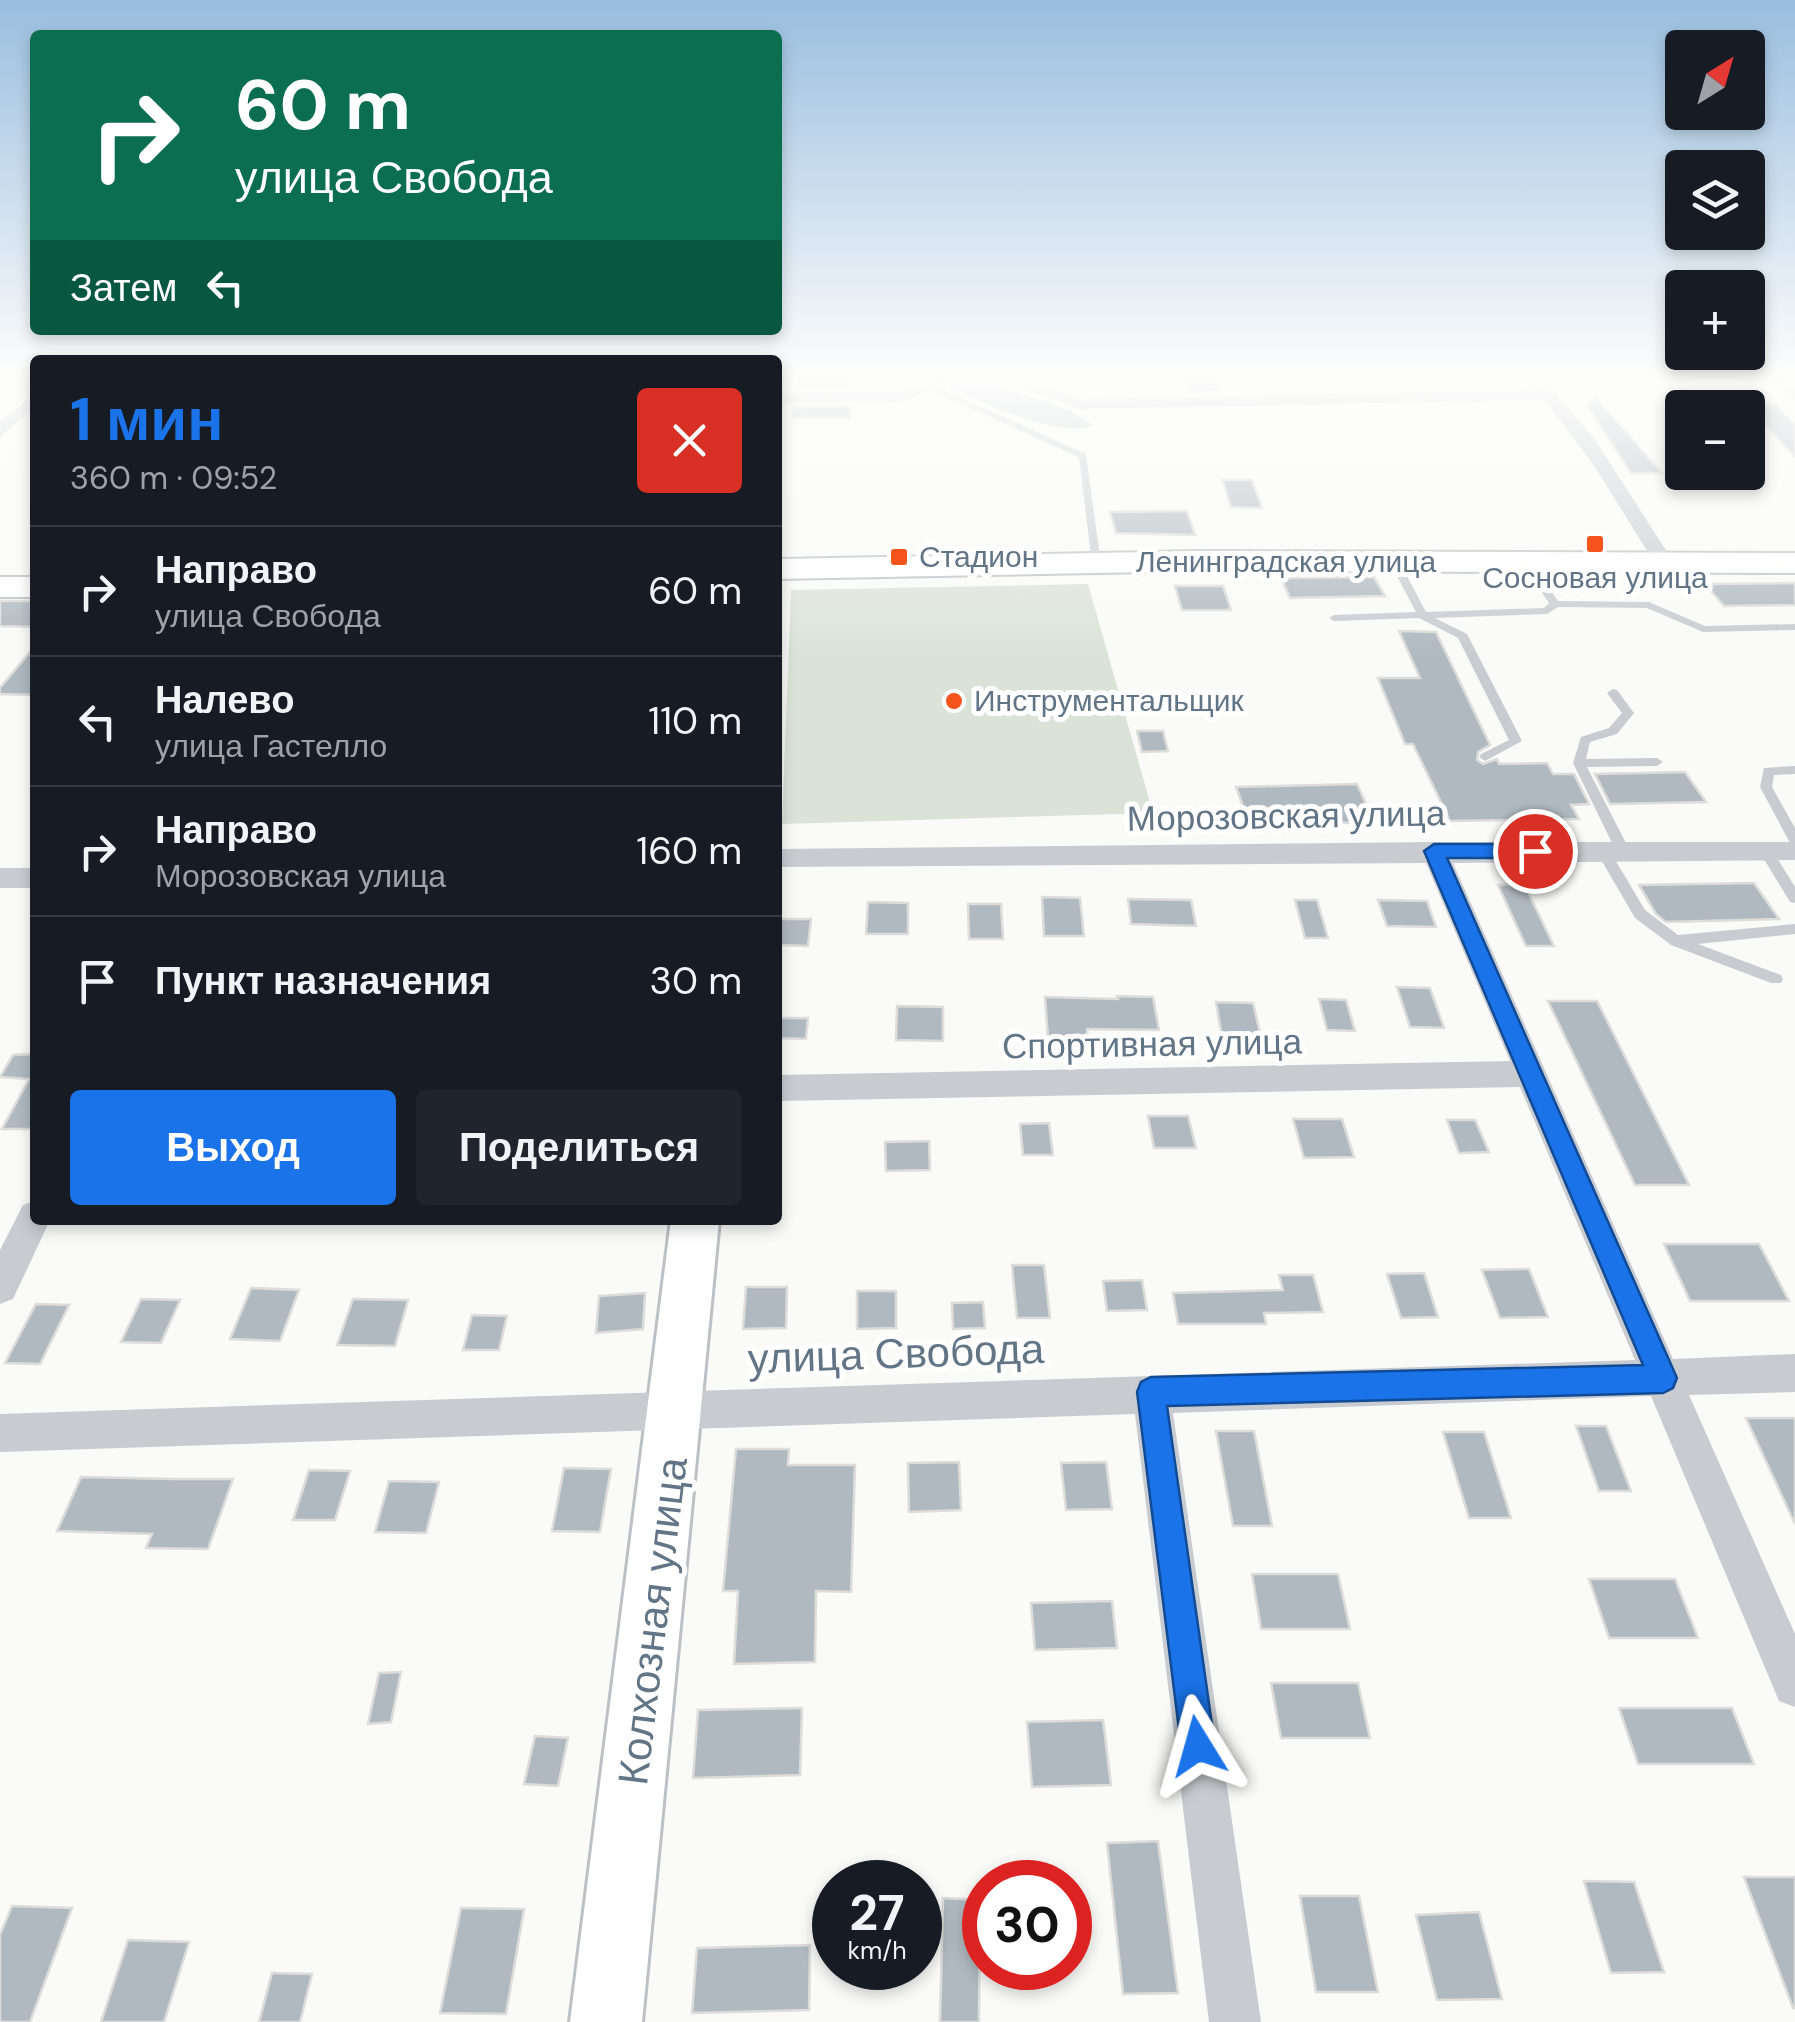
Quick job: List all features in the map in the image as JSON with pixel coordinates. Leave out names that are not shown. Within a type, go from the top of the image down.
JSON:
[{"type":"main road","name":"Ленинградская улица","points":[[782,568],[1394,561],[1794,564]]},
{"type":"main road","points":[[0,588],[30,587]]},
{"type":"main road","name":"Колхозная улица","points":[[606,2022],[695,1225]]},
{"type":"street","points":[[1606,468],[1663,561]]},
{"type":"street","points":[[1434,851],[1527,1074],[1795,1685]]},
{"type":"street","name":"Морозовская улица","points":[[782,858],[1795,851]]},
{"type":"street","points":[[0,878],[30,878]]},
{"type":"street","name":"Спортивная улица","points":[[782,1088],[1527,1074]]},
{"type":"street","points":[[0,1287],[31,1225]]},
{"type":"street","name":"улица Свобода","points":[[0,1433],[1151,1392],[1795,1374]]},
{"type":"street","points":[[1151,1392],[1235,2022]]},
{"type":"lane","points":[[1085,468],[1097,563]]},
{"type":"lane","points":[[1394,561],[1423,616],[1463,636],[1516,741],[1484,757]]},
{"type":"lane","points":[[1525,561],[1555,604]]},
{"type":"lane","points":[[1334,618],[1547,611],[1555,604],[1649,605],[1704,629],[1795,626]]},
{"type":"lane","points":[[1613,693],[1628,713],[1613,731],[1584,740],[1579,763],[1640,914],[1676,940],[1776,979]]},
{"type":"lane","points":[[1579,763],[1657,762]]},
{"type":"lane","points":[[1795,770],[1768,772],[1766,786],[1795,840]]},
{"type":"lane","points":[[1766,851],[1795,898]]},
{"type":"lane","points":[[1676,940],[1795,929]]},
{"type":"shaded area","name":"Инструментальщик","points":[[1088,584],[1153,813],[782,824],[791,590]]},
{"type":"building","points":[[1628,468],[1658,468],[1662,473],[1631,473]]},
{"type":"building","points":[[1223,480],[1252,480],[1262,508],[1231,507]]},
{"type":"building","points":[[1187,511],[1195,535],[1116,533],[1110,512]]},
{"type":"building","points":[[1374,577],[1385,596],[1290,598],[1281,578]]},
{"type":"building","points":[[1795,583],[1795,605],[1724,606],[1705,584]]},
{"type":"building","points":[[1175,586],[1223,586],[1231,610],[1182,610]]},
{"type":"building","points":[[0,601],[30,601],[30,627],[0,626]]},
{"type":"building","points":[[1399,631],[1436,632],[1490,745],[1478,752],[1477,760],[1483,764],[1497,759],[1499,764],[1547,763],[1553,774],[1574,774],[1589,804],[1571,805],[1579,819],[1450,821],[1413,744],[1405,744],[1378,678],[1420,678]]},
{"type":"building","points":[[30,652],[30,695],[0,694],[0,688]]},
{"type":"building","points":[[1137,731],[1163,731],[1168,751],[1142,752]]},
{"type":"building","points":[[1685,772],[1706,802],[1610,804],[1595,774]]},
{"type":"building","points":[[1357,784],[1374,822],[1250,825],[1236,787]]},
{"type":"building","points":[[1754,883],[1779,919],[1666,922],[1656,914],[1639,885]]},
{"type":"building","points":[[1524,884],[1554,946],[1526,946],[1498,885]]},
{"type":"building","points":[[1042,897],[1080,898],[1084,936],[1044,936]]},
{"type":"building","points":[[1128,899],[1191,900],[1196,926],[1131,924]]},
{"type":"building","points":[[1295,900],[1317,900],[1328,938],[1305,938]]},
{"type":"building","points":[[1378,900],[1427,901],[1436,927],[1387,926]]},
{"type":"building","points":[[868,902],[908,903],[908,934],[866,934]]},
{"type":"building","points":[[968,904],[1001,904],[1003,939],[969,939]]},
{"type":"building","points":[[782,919],[811,919],[808,946],[782,945]]},
{"type":"building","points":[[1397,987],[1430,988],[1444,1028],[1410,1027]]},
{"type":"building","points":[[1117,996],[1153,997],[1159,1030],[1087,1029],[1088,1038],[1048,1037],[1045,997],[1118,999]]},
{"type":"building","points":[[1319,999],[1346,1000],[1355,1031],[1327,1030]]},
{"type":"building","points":[[1548,1001],[1597,1001],[1689,1185],[1635,1185]]},
{"type":"building","points":[[1216,1002],[1253,1003],[1261,1037],[1222,1037]]},
{"type":"building","points":[[897,1006],[943,1007],[943,1041],[896,1040]]},
{"type":"building","points":[[782,1018],[808,1018],[806,1039],[782,1038]]},
{"type":"building","points":[[30,1054],[30,1129],[2,1129],[29,1079],[0,1077],[13,1055]]},
{"type":"building","points":[[1148,1116],[1188,1116],[1196,1148],[1154,1148]]},
{"type":"building","points":[[1293,1119],[1342,1119],[1354,1157],[1304,1158]]},
{"type":"building","points":[[1447,1120],[1475,1120],[1489,1152],[1459,1153]]},
{"type":"building","points":[[1049,1123],[1053,1155],[1023,1155],[1020,1124]]},
{"type":"building","points":[[929,1141],[930,1170],[886,1171],[885,1142]]},
{"type":"building","points":[[1664,1244],[1759,1244],[1789,1301],[1690,1301]]},
{"type":"building","points":[[1012,1265],[1044,1265],[1050,1318],[1017,1318]]},
{"type":"building","points":[[1529,1269],[1548,1317],[1500,1318],[1482,1270]]},
{"type":"building","points":[[1424,1273],[1438,1317],[1401,1318],[1387,1274]]},
{"type":"building","points":[[1279,1275],[1313,1275],[1323,1312],[1264,1313],[1266,1324],[1178,1324],[1173,1293],[1283,1290]]},
{"type":"building","points":[[1142,1280],[1147,1310],[1107,1311],[1103,1281]]},
{"type":"building","points":[[746,1287],[787,1287],[786,1328],[743,1329]]},
{"type":"building","points":[[251,1288],[299,1290],[280,1341],[230,1339]]},
{"type":"building","points":[[857,1291],[896,1291],[896,1328],[857,1329]]},
{"type":"building","points":[[645,1293],[643,1329],[596,1333],[599,1296]]},
{"type":"building","points":[[141,1299],[180,1300],[161,1343],[121,1342]]},
{"type":"building","points":[[353,1299],[408,1300],[395,1346],[337,1345]]},
{"type":"building","points":[[983,1302],[985,1328],[953,1329],[952,1303]]},
{"type":"building","points":[[36,1304],[69,1305],[40,1364],[5,1363]]},
{"type":"building","points":[[472,1315],[507,1316],[499,1350],[463,1350]]},
{"type":"building","points":[[1746,1418],[1795,1418],[1795,1524]]},
{"type":"building","points":[[1576,1426],[1606,1426],[1631,1491],[1599,1491]]},
{"type":"building","points":[[1216,1431],[1254,1431],[1272,1526],[1233,1526]]},
{"type":"building","points":[[1443,1432],[1484,1432],[1511,1518],[1469,1518]]},
{"type":"building","points":[[736,1449],[789,1449],[788,1465],[855,1465],[851,1592],[816,1591],[815,1662],[734,1664],[738,1591],[723,1591]]},
{"type":"building","points":[[959,1462],[961,1510],[909,1512],[908,1463]]},
{"type":"building","points":[[1106,1462],[1112,1509],[1066,1510],[1061,1463]]},
{"type":"building","points":[[564,1468],[611,1469],[600,1532],[552,1531]]},
{"type":"building","points":[[309,1470],[350,1471],[335,1520],[293,1520]]},
{"type":"building","points":[[81,1477],[233,1479],[208,1549],[146,1548],[152,1534],[57,1531]]},
{"type":"building","points":[[389,1481],[439,1482],[426,1533],[375,1532]]},
{"type":"building","points":[[1252,1574],[1338,1574],[1350,1629],[1261,1629]]},
{"type":"building","points":[[1589,1579],[1675,1579],[1698,1638],[1609,1638]]},
{"type":"building","points":[[1112,1601],[1117,1648],[1035,1650],[1031,1603]]},
{"type":"building","points":[[401,1672],[391,1722],[368,1724],[379,1673]]},
{"type":"building","points":[[1271,1683],[1358,1683],[1370,1738],[1281,1738]]},
{"type":"building","points":[[802,1708],[800,1775],[693,1778],[698,1710]]},
{"type":"building","points":[[1619,1708],[1732,1708],[1754,1764],[1638,1764]]},
{"type":"building","points":[[1103,1720],[1111,1785],[1032,1787],[1027,1722]]},
{"type":"building","points":[[535,1736],[568,1738],[558,1786],[524,1784]]},
{"type":"building","points":[[1158,1841],[1178,1993],[1123,1994],[1107,1843]]},
{"type":"building","points":[[1744,1877],[1795,1877],[1795,2008],[1793,2008]]},
{"type":"building","points":[[1584,1881],[1634,1882],[1664,1972],[1611,1973]]},
{"type":"building","points":[[1300,1896],[1359,1896],[1378,1992],[1316,1992]]},
{"type":"building","points":[[943,1898],[962,1899],[962,1990],[979,1990],[979,2022],[940,2022]]},
{"type":"building","points":[[12,1906],[72,1908],[30,2022],[0,2022],[0,1935]]},
{"type":"building","points":[[461,1908],[524,1909],[506,2014],[440,2013]]},
{"type":"building","points":[[1479,1912],[1502,1999],[1437,2000],[1416,1915]]},
{"type":"building","points":[[128,1940],[189,1942],[164,2022],[101,2022]]},
{"type":"building","points":[[810,1945],[809,2010],[692,2013],[697,1948]]},
{"type":"building","points":[[272,1973],[312,1974],[300,2022],[259,2022]]},
{"type":"place","name":"Сосновая улица","points":[[1595,544]]},
{"type":"place","name":"Стадион","points":[[899,557]]},
{"type":"place","name":"Инструментальщик","points":[[954,701]]},
{"type":"route","points":[[1198,1746],[1151,1392],[1663,1378],[1527,1074],[1434,851],[1535,851]]}]
